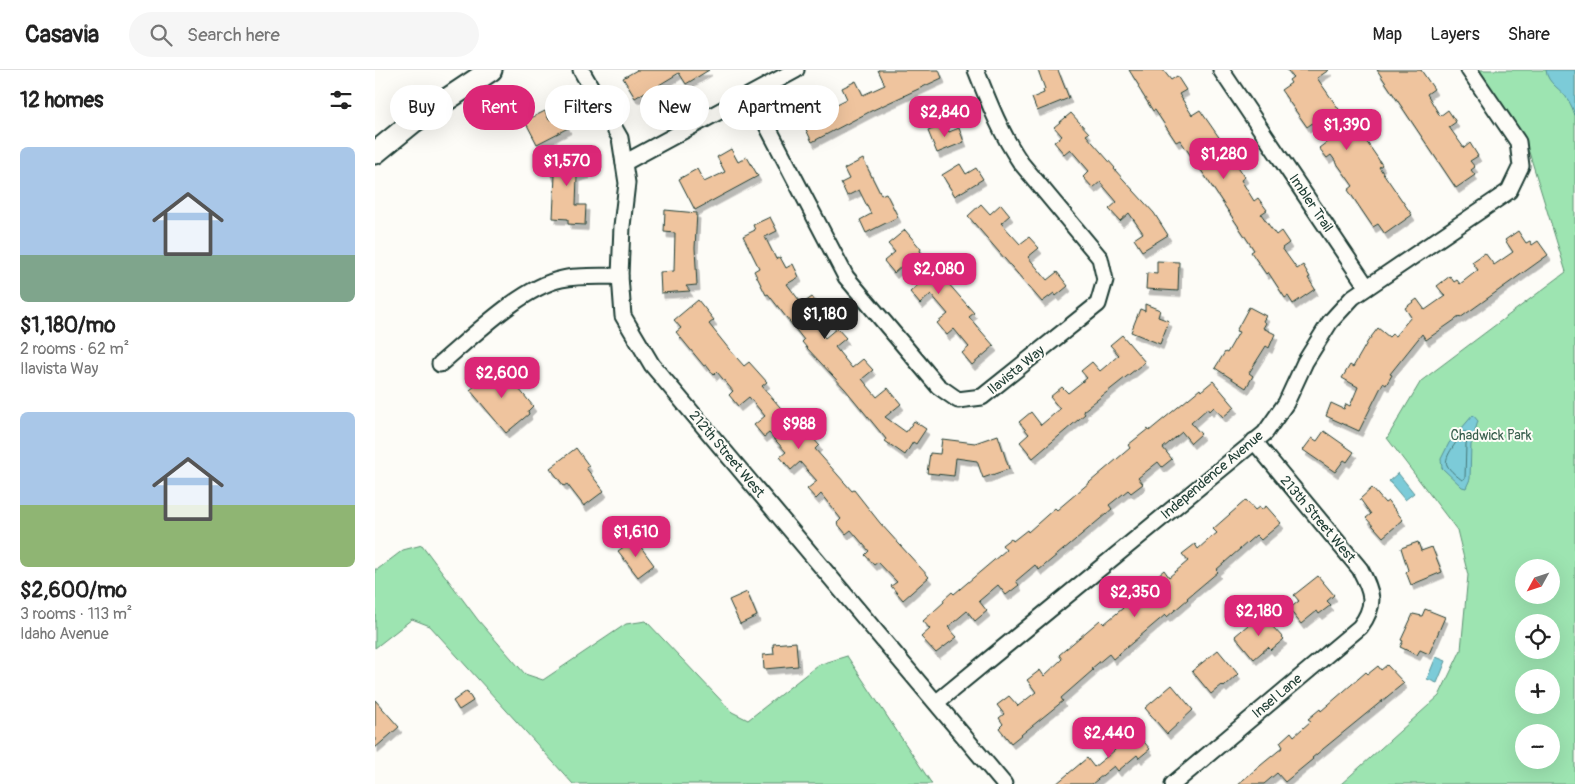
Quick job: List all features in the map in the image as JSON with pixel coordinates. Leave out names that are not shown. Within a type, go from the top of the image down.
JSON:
[{"type":"main road","points":[[375,153],[413,122],[491,70]]},
{"type":"street","name":"212th Street West","points":[[581,70],[620,138],[627,183],[622,226],[620,276],[623,316],[652,365],[1004,784]]},
{"type":"street","points":[[769,85],[796,70]]},
{"type":"street","name":"Ilavista Way","points":[[769,130],[847,277],[938,386],[958,400],[982,397],[1098,304],[1105,280],[1100,258],[1021,164],[1012,150],[1000,127],[976,70]]},
{"type":"street","name":"Imbler Trail","points":[[1221,70],[1367,287]]},
{"type":"street","name":"Independence Avenue","points":[[937,702],[1265,433],[1286,403],[1305,362],[1330,322],[1353,297],[1509,191],[1521,166],[1517,142],[1469,70]]},
{"type":"street","points":[[624,163],[719,112]]},
{"type":"street","points":[[440,364],[509,306],[537,288],[562,279],[620,276]]},
{"type":"street","name":"213th Street West","points":[[1254,442],[1360,569],[1369,587],[1372,601]]},
{"type":"street","name":"Insel Lane","points":[[1173,784],[1360,627],[1367,618],[1372,601]]},
{"type":"green space","name":"Chadwick Park","points":[[1477,70],[1575,70],[1575,784],[1341,784],[1439,696],[1461,650],[1468,575],[1457,530],[1387,438],[1421,381],[1566,272],[1529,152]]},
{"type":"green space","points":[[422,545],[478,620],[525,674],[543,680],[626,624],[646,621],[732,712],[748,720],[818,665],[847,656],[932,784],[573,784],[430,626],[412,619],[375,648],[375,569],[378,569],[403,550]]},
{"type":"water","points":[[1546,70],[1575,70],[1575,115],[1565,96],[1549,79]]},
{"type":"water","points":[[1473,415],[1478,421],[1471,445],[1470,479],[1466,488],[1462,487],[1442,468],[1441,459],[1449,443]]},
{"type":"water","points":[[1398,473],[1414,493],[1405,500],[1389,481]]},
{"type":"water","points":[[1436,657],[1446,661],[1437,683],[1427,679]]},
{"type":"building","points":[[637,70],[709,70],[686,84],[679,73],[659,85],[640,85],[640,95],[635,98],[630,90],[630,85],[627,85],[623,78]]},
{"type":"building","points":[[878,70],[939,70],[942,78],[839,128],[839,103],[847,99],[842,88],[856,81],[863,95],[885,85]]},
{"type":"building","points":[[1038,70],[1058,70],[1069,98],[1037,111],[1032,98],[1044,93],[1043,90],[1045,89]]},
{"type":"building","points":[[1129,70],[1163,70],[1171,80],[1177,76],[1186,90],[1179,94],[1192,115],[1200,110],[1223,143],[1217,147],[1232,168],[1237,165],[1245,177],[1241,180],[1254,201],[1258,198],[1267,210],[1261,214],[1276,235],[1281,231],[1289,243],[1282,248],[1297,269],[1303,265],[1315,289],[1293,304],[1288,296],[1285,298],[1268,272],[1266,274],[1251,252],[1254,250],[1180,140],[1176,142],[1155,110],[1153,111]]},
{"type":"building","points":[[1287,70],[1329,70],[1317,78],[1350,125],[1362,140],[1364,138],[1382,165],[1379,167],[1412,215],[1385,234],[1378,224],[1373,227],[1348,190],[1353,186],[1331,155],[1327,158],[1319,148],[1331,139],[1318,119],[1307,127],[1281,90],[1291,83],[1289,80],[1293,77]]},
{"type":"building","points":[[1377,70],[1421,70],[1434,89],[1427,94],[1440,116],[1448,110],[1456,122],[1449,127],[1464,148],[1470,143],[1478,156],[1470,161],[1475,167],[1471,170],[1475,175],[1456,188]]},
{"type":"building","points":[[545,111],[545,130],[564,130],[537,144],[530,130],[535,130],[535,116]]},
{"type":"building","points":[[1071,113],[1089,133],[1086,135],[1114,169],[1154,213],[1168,235],[1142,251],[1134,239],[1143,233],[1129,213],[1120,221],[1109,209],[1117,202],[1100,182],[1093,188],[1083,177],[1089,171],[1070,149],[1064,154],[1054,142],[1062,136],[1054,127]]},
{"type":"building","points":[[945,124],[949,132],[959,128],[964,142],[937,153],[928,131]]},
{"type":"building","points":[[806,130],[835,130],[812,142]]},
{"type":"building","points":[[731,149],[738,162],[747,157],[758,176],[695,210],[679,179],[697,169],[704,182],[725,172],[717,157]]},
{"type":"building","points":[[566,152],[568,158],[580,154],[587,173],[577,176],[576,205],[586,205],[585,225],[568,224],[568,219],[553,218],[555,175],[551,176],[545,159]]},
{"type":"building","points":[[863,159],[881,195],[886,193],[898,217],[866,233],[860,220],[871,214],[859,190],[847,196],[841,183],[849,179],[844,169]]},
{"type":"building","points":[[960,164],[966,174],[976,168],[983,179],[955,196],[942,175]]},
{"type":"building","points":[[981,204],[990,214],[1001,204],[1010,215],[1001,223],[1020,244],[1029,237],[1039,248],[1028,257],[1047,280],[1057,272],[1068,286],[1056,296],[1054,293],[1042,302],[968,216]]},
{"type":"building","points":[[665,210],[697,213],[695,248],[697,285],[686,286],[690,291],[661,293],[660,272],[674,271],[675,233],[664,232]]},
{"type":"building","points":[[770,217],[777,231],[765,237],[776,259],[780,257],[786,268],[793,264],[799,277],[787,284],[802,304],[812,297],[820,308],[808,317],[825,338],[837,328],[846,338],[835,347],[852,368],[863,359],[873,370],[862,379],[877,397],[888,388],[901,404],[885,417],[906,432],[914,421],[926,429],[916,444],[913,442],[905,455],[885,441],[886,439],[845,389],[802,342],[804,340],[768,294],[766,295],[754,271],[759,268],[743,236],[755,230],[753,225]]},
{"type":"building","points":[[905,230],[921,249],[920,251],[974,313],[969,317],[994,346],[972,365],[962,353],[969,347],[954,329],[947,335],[937,323],[948,314],[931,294],[920,304],[910,292],[920,283],[904,264],[894,273],[884,261],[895,252],[888,244]]},
{"type":"building","points":[[1518,231],[1526,243],[1530,241],[1532,245],[1538,241],[1548,255],[1426,340],[1422,334],[1390,374],[1392,375],[1386,385],[1383,383],[1359,431],[1326,416],[1331,403],[1344,409],[1346,404],[1350,406],[1358,387],[1342,378],[1350,365],[1353,367],[1378,328],[1389,337],[1392,334],[1395,336],[1411,317],[1405,308],[1417,299],[1425,310],[1445,296],[1437,286],[1450,276],[1454,282],[1457,280],[1460,284],[1478,270],[1472,262],[1485,253],[1494,265],[1513,252],[1505,240]]},
{"type":"building","points":[[1157,261],[1179,262],[1178,291],[1146,289],[1147,273],[1157,274]]},
{"type":"building","points":[[698,300],[714,320],[709,324],[729,349],[744,366],[749,362],[767,382],[762,386],[798,428],[802,425],[819,445],[815,449],[852,491],[854,490],[880,523],[929,577],[903,600],[891,586],[897,582],[878,562],[874,565],[865,555],[869,551],[851,530],[846,534],[837,523],[841,519],[821,494],[816,499],[807,489],[817,481],[800,462],[791,470],[780,457],[786,452],[769,433],[764,437],[754,425],[765,416],[749,397],[738,406],[729,395],[733,391],[717,372],[714,375],[706,365],[704,366],[676,332],[681,328],[674,320]]},
{"type":"building","points":[[1145,304],[1160,310],[1158,317],[1169,321],[1160,344],[1131,332],[1140,309],[1145,311]]},
{"type":"building","points":[[1249,307],[1266,316],[1263,321],[1266,323],[1263,328],[1275,334],[1269,348],[1266,346],[1249,373],[1253,376],[1246,388],[1215,368],[1225,352],[1227,353],[1239,332],[1236,331]]},
{"type":"building","points":[[1122,335],[1145,362],[1083,411],[1085,414],[1033,458],[1020,442],[1029,434],[1019,422],[1031,412],[1041,425],[1060,409],[1050,397],[1062,387],[1068,393],[1087,378],[1081,371],[1092,362],[1100,371],[1119,355],[1110,345]]},
{"type":"building","points":[[501,367],[533,406],[528,411],[529,414],[506,433],[470,390],[493,371],[495,372]]},
{"type":"building","points":[[1213,381],[1235,407],[1223,417],[1214,407],[1210,411],[1208,408],[1191,423],[1201,434],[1191,443],[1182,432],[1163,448],[1172,459],[1162,467],[1158,462],[1138,478],[1143,484],[1131,493],[1128,490],[1109,505],[1112,509],[1039,570],[1035,565],[1016,581],[1019,585],[1006,595],[998,585],[979,601],[987,611],[975,621],[967,611],[948,627],[957,637],[936,653],[921,637],[930,629],[923,621],[952,592],[954,594],[1006,550],[1002,545],[1011,538],[1013,541],[1027,530],[1028,532],[1055,508],[1057,510],[1130,448],[1128,445]]},
{"type":"building","points":[[1324,431],[1354,452],[1347,462],[1344,460],[1335,472],[1303,450],[1312,438],[1317,441]]},
{"type":"building","points":[[998,435],[1009,469],[983,478],[977,461],[956,458],[954,476],[927,473],[930,453],[940,454],[942,439],[975,443]]},
{"type":"building","points":[[576,448],[589,466],[586,468],[604,491],[584,506],[567,484],[564,486],[550,468]]},
{"type":"building","points":[[1372,488],[1385,503],[1388,501],[1403,520],[1383,537],[1366,518],[1371,514],[1360,499]]},
{"type":"building","points":[[1246,500],[1255,510],[1259,507],[1261,510],[1266,506],[1281,523],[1261,540],[1256,535],[1216,570],[1218,572],[1188,599],[1167,617],[1165,615],[1113,659],[1109,654],[1061,698],[1063,701],[1011,743],[999,728],[1003,724],[999,718],[1004,714],[997,705],[1009,696],[1018,706],[1036,692],[1027,680],[1040,670],[1044,676],[1062,659],[1059,655],[1100,620],[1104,624],[1123,608],[1120,604],[1132,595],[1139,603],[1158,587],[1152,580],[1164,570],[1169,577],[1188,561],[1182,554],[1195,544],[1198,549],[1217,533],[1213,529]]},
{"type":"building","points":[[635,539],[654,565],[638,577],[618,551]]},
{"type":"building","points":[[1418,542],[1421,551],[1432,547],[1442,572],[1411,585],[1401,548]]},
{"type":"building","points":[[1318,576],[1334,595],[1327,601],[1331,605],[1319,614],[1317,611],[1301,624],[1289,609],[1299,601],[1294,595]]},
{"type":"building","points":[[747,592],[757,616],[740,624],[729,600]]},
{"type":"building","points":[[1425,609],[1445,617],[1429,654],[1420,650],[1417,655],[1400,647],[1403,641],[1401,640],[1413,614],[1422,616]]},
{"type":"building","points":[[1261,614],[1284,639],[1271,650],[1268,647],[1254,659],[1235,636]]},
{"type":"building","points":[[796,642],[798,666],[764,669],[763,655],[774,654],[773,644]]},
{"type":"building","points":[[1218,650],[1238,674],[1224,687],[1222,685],[1211,694],[1192,671]]},
{"type":"building","points":[[1387,665],[1404,683],[1285,782],[1277,773],[1264,784],[1238,784],[1283,747],[1280,742],[1291,732],[1294,736],[1311,721],[1308,719],[1320,709],[1321,711],[1366,672],[1368,674],[1378,666],[1381,670]]},
{"type":"building","points":[[1172,685],[1193,710],[1167,734],[1145,708]]},
{"type":"building","points":[[467,691],[473,701],[459,710],[453,701]]},
{"type":"building","points":[[375,700],[399,727],[375,748]]},
{"type":"building","points":[[1130,725],[1150,749],[1139,758],[1137,755],[1118,771],[1114,766],[1092,784],[1056,784],[1087,758],[1094,767],[1115,750],[1109,742]]}]
